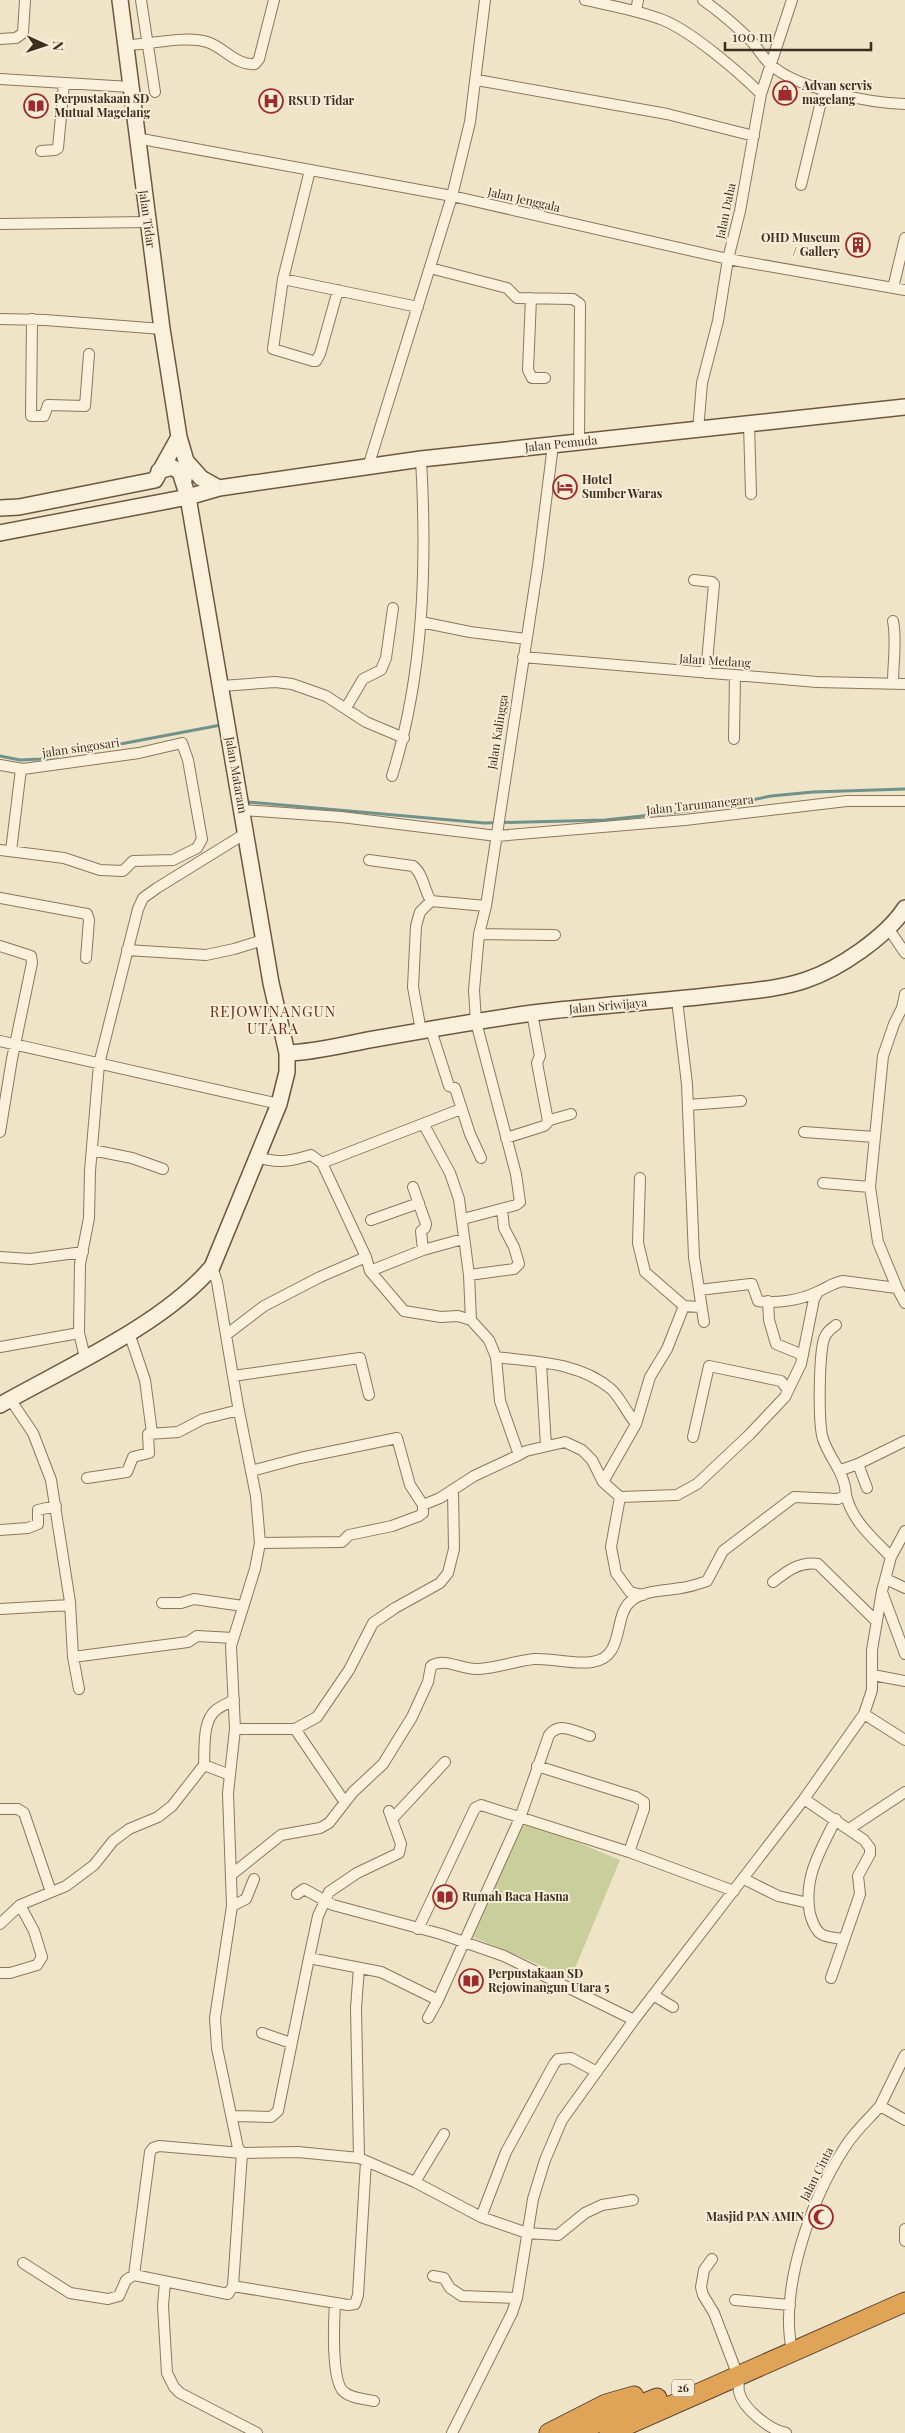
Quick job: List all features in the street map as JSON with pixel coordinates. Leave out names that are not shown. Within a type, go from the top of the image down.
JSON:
[{"type":"highway","name":"26","points":[[578,2433],[596,2423],[663,2396],[791,2352],[905,2302]]},
{"type":"highway","name":"26","points":[[609,2433],[737,2372]]},
{"type":"highway","points":[[549,2433],[606,2404],[635,2396],[663,2396]]},
{"type":"main road","name":"Jalan Tidar","points":[[120,0],[136,138],[162,329],[179,437],[186,461]]},
{"type":"main road","name":"Jalan Pemuda","points":[[0,533],[188,497],[219,488],[368,466],[905,407]]},
{"type":"main road","points":[[0,508],[19,507],[155,480],[179,437]]},
{"type":"main road","points":[[186,461],[201,478],[219,488]]},
{"type":"main road","name":"Jalan Mataram","points":[[5,1402],[129,1333],[174,1303],[200,1282],[212,1267],[258,1157],[279,1104],[287,1072],[287,1053],[270,983],[222,686],[184,480],[186,461]]},
{"type":"main road","points":[[159,472],[172,468],[180,472],[184,480]]},
{"type":"main road","name":"Jalan Sriwijaya","points":[[287,1053],[312,1052],[476,1022],[532,1014],[677,1000],[774,988],[808,980],[835,967],[890,930],[904,912]]},
{"type":"street","points":[[0,39],[16,38],[23,33],[25,0]]},
{"type":"street","points":[[141,0],[155,92]]},
{"type":"street","points":[[125,45],[147,45],[190,39],[204,41],[217,46],[236,60],[255,64],[259,59],[274,0]]},
{"type":"street","points":[[368,466],[452,196],[470,122],[477,80],[485,0]]},
{"type":"street","points":[[585,0],[636,11],[664,20],[733,68],[761,94]]},
{"type":"street","points":[[636,11],[638,0]]},
{"type":"street","points":[[703,0],[742,32],[771,65],[796,79],[864,100],[905,104]]},
{"type":"street","name":"Jalan Daha","points":[[698,430],[702,384],[718,321],[728,258],[740,211],[761,94],[792,0]]},
{"type":"street","points":[[0,79],[130,87]]},
{"type":"street","points":[[477,80],[667,114],[754,136]]},
{"type":"street","points":[[41,152],[58,148],[64,84]]},
{"type":"street","points":[[801,186],[824,89]]},
{"type":"street","name":"Jalan Jenggala","points":[[136,138],[452,196],[728,258],[905,290]]},
{"type":"street","points":[[310,170],[284,279],[273,349],[316,361],[320,354],[338,290]]},
{"type":"street","points":[[0,224],[148,222]]},
{"type":"street","points":[[893,288],[905,238]]},
{"type":"street","points":[[430,268],[508,288],[517,298],[573,299],[580,304],[579,442]]},
{"type":"street","points":[[284,279],[418,307]]},
{"type":"street","points":[[531,298],[528,370],[532,378],[545,378]]},
{"type":"street","points":[[0,319],[162,329]]},
{"type":"street","points":[[32,320],[31,416],[44,416],[48,405],[85,406],[89,354]]},
{"type":"street","points":[[748,424],[751,494]]},
{"type":"street","name":"Jalan Kalingga","points":[[502,1209],[520,1202],[506,1138],[476,1022],[474,990],[479,934],[486,906],[497,836],[553,445]]},
{"type":"street","points":[[392,776],[404,738],[421,622],[424,510],[421,459]]},
{"type":"street","points":[[694,580],[712,582],[714,584],[706,673]]},
{"type":"street","points":[[346,708],[364,679],[381,670],[386,658],[393,608]]},
{"type":"street","points":[[893,621],[896,638],[893,653],[893,683]]},
{"type":"street","points":[[421,622],[526,639]]},
{"type":"street","name":"Jalan Medang","points":[[523,657],[817,682],[905,684]]},
{"type":"street","points":[[734,739],[735,675]]},
{"type":"street","points":[[222,686],[275,682],[292,684],[326,696],[366,722],[404,738]]},
{"type":"street","name":"jalan singosari","points":[[0,765],[21,769],[184,744],[202,839],[197,848],[173,860],[133,861],[123,871],[118,872],[90,868],[64,858],[5,851]]},
{"type":"street","points":[[5,851],[21,769]]},
{"type":"street","name":"Jalan Tarumanegara","points":[[242,810],[341,817],[497,836],[685,820],[847,801],[905,801]]},
{"type":"street","points":[[85,1357],[79,1333],[80,1264],[89,1218],[99,1064],[143,898],[173,877],[246,833]]},
{"type":"street","points":[[369,860],[413,866],[419,870],[425,891],[431,901]]},
{"type":"street","points":[[0,898],[87,914],[89,920],[86,958]]},
{"type":"street","points":[[431,901],[486,906]]},
{"type":"street","points":[[431,901],[420,912],[416,926],[413,987],[426,1031],[448,1086],[455,1088],[461,1109],[481,1158]]},
{"type":"street","points":[[890,930],[905,953]]},
{"type":"street","points":[[479,934],[555,935]]},
{"type":"street","points":[[128,950],[206,954],[234,949],[263,940]]},
{"type":"street","points":[[0,946],[31,956],[32,963],[0,1132]]},
{"type":"street","points":[[905,994],[902,1008],[894,1024],[883,1056],[870,1187],[878,1242],[896,1288],[905,1303]]},
{"type":"street","points":[[677,1000],[688,1104],[694,1258],[700,1307],[704,1322]]},
{"type":"street","points":[[532,1014],[540,1056],[537,1063],[548,1121]]},
{"type":"street","points":[[0,1041],[16,1043],[99,1064],[279,1104]]},
{"type":"street","points":[[688,1104],[741,1101]]},
{"type":"street","points":[[322,1163],[424,1125],[461,1109]]},
{"type":"street","points":[[506,1138],[544,1126],[548,1121],[572,1114]]},
{"type":"street","points":[[424,1125],[450,1173],[459,1199],[469,1275],[470,1320]]},
{"type":"street","points":[[804,1132],[875,1137]]},
{"type":"street","points":[[92,1150],[132,1158],[163,1169]]},
{"type":"street","points":[[258,1157],[271,1162],[284,1163],[311,1155],[322,1163],[366,1257],[370,1271],[404,1311],[441,1317],[458,1316],[470,1320],[489,1340],[496,1357],[500,1401],[519,1456]]},
{"type":"street","points":[[640,1178],[638,1243],[645,1272],[684,1306],[700,1307]]},
{"type":"street","points":[[823,1183],[870,1187]]},
{"type":"street","points":[[413,1187],[426,1227],[420,1231],[423,1250]]},
{"type":"street","points":[[371,1220],[419,1204]]},
{"type":"street","points":[[463,1219],[502,1209],[504,1228],[514,1247],[519,1264],[514,1269],[469,1275]]},
{"type":"street","points":[[370,1271],[423,1250],[463,1239]]},
{"type":"street","points":[[0,1258],[30,1259],[83,1252]]},
{"type":"street","points":[[226,1334],[264,1306],[320,1277],[366,1257]]},
{"type":"street","points":[[23,2263],[70,2293],[108,2299],[119,2296],[126,2280],[134,2275],[224,2295],[230,2292],[232,2286],[242,2153],[238,2148],[217,2048],[215,2018],[232,1906],[228,1792],[235,1729],[231,1646],[255,1569],[260,1543],[256,1496],[212,1267]]},
{"type":"street","points":[[699,1290],[750,1284],[755,1289],[758,1300],[768,1301],[784,1300],[818,1292],[834,1282],[848,1281],[896,1288]]},
{"type":"street","points":[[422,1505],[452,1491],[474,1476],[519,1456],[526,1450],[565,1442],[582,1450],[592,1460],[603,1482],[620,1497],[677,1495],[697,1484],[749,1435],[785,1397],[803,1355],[814,1299],[818,1292]]},
{"type":"street","points":[[768,1301],[769,1320],[776,1344],[803,1355]]},
{"type":"street","points":[[603,1482],[636,1424],[650,1377],[667,1349],[684,1306]]},
{"type":"street","points":[[836,1326],[827,1332],[824,1340],[820,1392],[822,1438],[846,1482],[846,1495],[851,1512],[857,1521],[891,1556]]},
{"type":"street","points":[[0,1347],[79,1333]]},
{"type":"street","points":[[129,1333],[145,1380],[152,1433]]},
{"type":"street","points":[[496,1357],[569,1367],[588,1373],[612,1390],[636,1424]]},
{"type":"street","points":[[233,1376],[360,1358],[369,1395]]},
{"type":"street","points":[[541,1363],[546,1446]]},
{"type":"street","points":[[693,1438],[709,1366],[781,1380],[788,1390]]},
{"type":"street","points":[[5,1402],[33,1433],[51,1480],[70,1605],[73,1657],[79,1689]]},
{"type":"street","points":[[87,1478],[127,1472],[133,1457],[149,1454],[148,1436],[152,1433],[178,1432],[202,1419],[239,1410]]},
{"type":"street","points":[[251,1471],[300,1458],[397,1438],[407,1477],[422,1505],[422,1513],[419,1516],[392,1526],[349,1535],[342,1542],[260,1543]]},
{"type":"street","points":[[841,1470],[858,1464],[905,1441]]},
{"type":"street","points":[[858,1464],[867,1488]]},
{"type":"street","points":[[235,1729],[295,1728],[317,1717],[349,1670],[373,1623],[395,1608],[431,1590],[440,1583],[448,1573],[454,1549],[452,1491]]},
{"type":"street","points":[[231,1875],[281,1835],[320,1828],[329,1823],[344,1801],[383,1764],[412,1716],[428,1682],[431,1666],[437,1663],[451,1663],[462,1668],[476,1669],[497,1668],[533,1659],[592,1662],[603,1658],[619,1636],[621,1615],[629,1602],[643,1595],[707,1581],[723,1551],[794,1497],[838,1499],[846,1495]]},
{"type":"street","points":[[620,1497],[611,1547],[616,1573],[630,1592],[643,1595]]},
{"type":"street","points":[[0,1530],[28,1528],[38,1524],[38,1510],[56,1506]]},
{"type":"street","points":[[452,2433],[516,2298],[533,2199],[545,2160],[562,2120],[634,2020],[804,1799],[864,1714],[869,1700],[873,1675],[872,1650],[882,1591],[891,1556],[905,1531]]},
{"type":"street","points":[[774,1582],[798,1566],[808,1562],[818,1564],[876,1621]]},
{"type":"street","points":[[886,1579],[904,1591]]},
{"type":"street","points":[[882,1591],[905,1654]]},
{"type":"street","points":[[162,1604],[181,1603],[194,1598],[243,1606]]},
{"type":"street","points":[[0,1609],[70,1605]]},
{"type":"street","points":[[73,1657],[188,1642],[197,1636],[233,1638]]},
{"type":"street","points":[[873,1675],[905,1682]]},
{"type":"street","points":[[0,1924],[20,1906],[50,1889],[66,1886],[94,1865],[113,1841],[129,1829],[158,1817],[172,1806],[204,1765],[207,1729],[210,1718],[215,1711],[234,1700]]},
{"type":"street","points":[[864,1714],[905,1740]]},
{"type":"street","points":[[428,2018],[438,2000],[520,1818],[537,1766],[554,1729],[561,1727],[590,1736]]},
{"type":"street","points":[[295,1728],[344,1801]]},
{"type":"street","points":[[232,2116],[272,2117],[276,2115],[316,1923],[325,1900],[329,1892],[340,1884],[399,1853],[401,1844],[391,1815],[445,1762]]},
{"type":"street","points":[[204,1765],[230,1775]]},
{"type":"street","points":[[537,1766],[636,1797],[643,1801],[644,1809],[629,1852]]},
{"type":"street","points":[[849,1829],[905,1792]]},
{"type":"street","points":[[804,1799],[836,1819],[864,1840],[870,1848],[870,1854],[858,1876],[860,1894],[831,1978]]},
{"type":"street","points":[[418,1929],[475,1808],[481,1805],[629,1852],[734,1891]]},
{"type":"street","points":[[0,1809],[18,1809],[24,1814],[50,1889]]},
{"type":"street","points":[[836,1819],[810,1874],[808,1903],[812,1921],[819,1933],[827,1937],[844,1939]]},
{"type":"street","points":[[744,1879],[778,1896],[808,1903]]},
{"type":"street","points":[[232,1906],[246,1899],[254,1880]]},
{"type":"street","points":[[297,1894],[304,1888],[333,1905],[464,1942],[504,1956],[634,2020]]},
{"type":"street","points":[[0,1973],[10,1973],[36,1965],[42,1956],[34,1931],[20,1906]]},
{"type":"street","points":[[309,1958],[381,1972],[438,2000]]},
{"type":"street","points":[[232,2286],[353,2306],[358,2295],[362,2160],[356,2008],[359,1968]]},
{"type":"street","points":[[653,1995],[673,2007]]},
{"type":"street","points":[[262,2033],[291,2043]]},
{"type":"street","name":"Jalan Cinta","points":[[791,2352],[788,2330],[790,2305],[800,2247],[823,2186],[845,2146],[880,2106],[905,2055]]},
{"type":"street","points":[[481,2217],[506,2152],[558,2059],[570,2058],[597,2072]]},
{"type":"street","points":[[880,2106],[905,2120]]},
{"type":"street","points":[[415,2182],[444,2134]]},
{"type":"street","points":[[134,2275],[144,2197],[153,2148],[159,2146],[242,2153],[298,2152],[362,2160],[415,2182],[481,2217],[526,2233],[558,2234],[585,2213],[602,2205],[633,2200]]},
{"type":"street","points":[[905,2229],[905,2241]]},
{"type":"street","points":[[712,2259],[704,2270],[701,2287],[703,2295],[714,2313],[737,2372],[739,2392],[748,2407],[772,2429],[786,2433]]},
{"type":"street","points":[[433,2276],[444,2278],[450,2288],[462,2296],[516,2298]]},
{"type":"street","points":[[165,2282],[163,2306],[167,2373],[171,2382],[180,2393],[257,2433]]},
{"type":"street","points":[[735,2300],[790,2305]]},
{"type":"street","points":[[335,2303],[333,2338],[339,2385],[347,2394],[374,2401]]},
{"type":"green space","points":[[521,1819],[620,1860],[571,1978],[473,1937]]},
{"type":"waterway","points":[[0,756],[20,760],[41,759],[221,725]]},
{"type":"waterway","points":[[247,799],[248,802],[484,823],[605,820],[707,809],[771,796],[813,792],[905,789]]},
{"type":"place","name":"Advan servis magelang","points":[[785,93]]},
{"type":"place","name":"RSUD Tidar","points":[[271,101]]},
{"type":"place","name":"Perpustakaan SD Mutual Magelang","points":[[36,106]]},
{"type":"place","name":"OHD Museum / Gallery","points":[[858,245]]},
{"type":"place","name":"Hotel Sumber Waras","points":[[565,487]]},
{"type":"place","name":"Rumah Baca Hasna","points":[[445,1897]]},
{"type":"place","name":"Perpustakaan SD Rejowinangun Utara 5","points":[[471,1981]]},
{"type":"place","name":"Masjid PAN AMIN","points":[[821,2217]]},
{"type":"district","name":"REJOWINANGUN UTARA","points":[[273,1020]]}]
